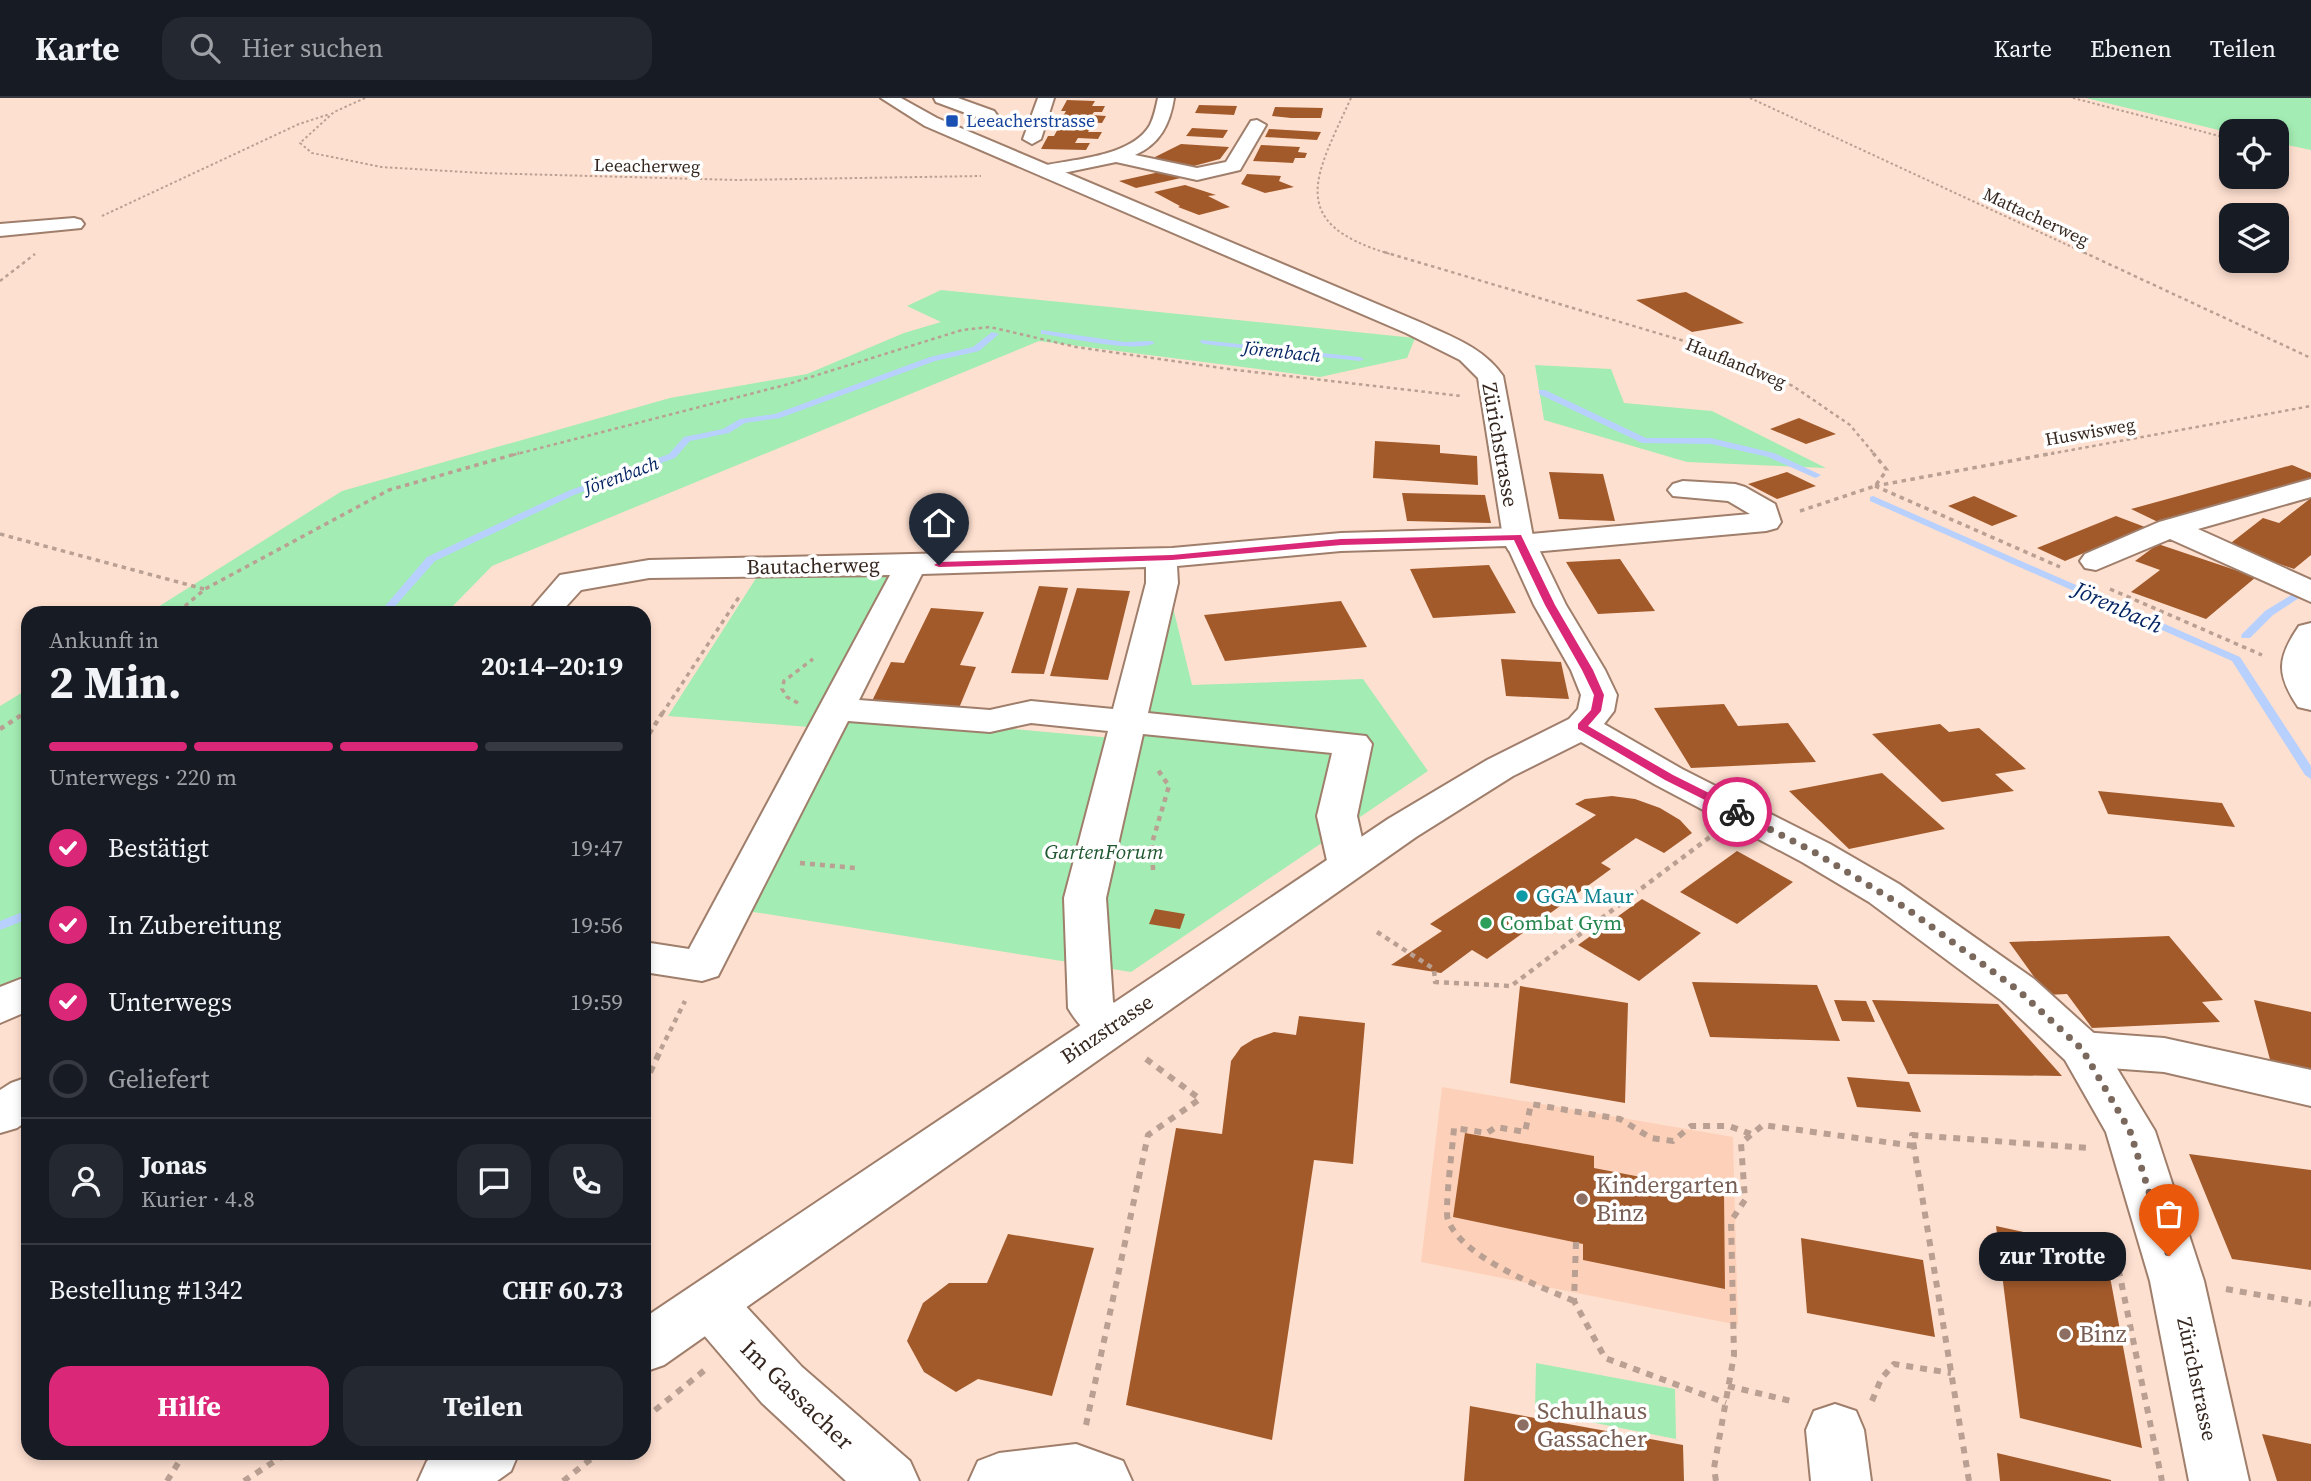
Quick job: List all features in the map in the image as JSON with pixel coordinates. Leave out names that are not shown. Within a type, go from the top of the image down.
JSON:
[{"type":"main road","name":"Zürichstrasse","points":[[889,98],[931,122],[1444,341],[1469,355],[1490,376],[1519,540],[1599,695],[1596,711],[1581,727],[1873,886],[1950,938],[2018,990],[2082,1049],[2130,1131],[2177,1281],[2219,1481]]},
{"type":"main road","points":[[942,98],[988,115]]},
{"type":"main road","points":[[1032,139],[1046,98]]},
{"type":"main road","points":[[1044,171],[1114,156],[1145,143],[1157,128],[1167,98]]},
{"type":"main road","points":[[1114,156],[1203,174],[1233,166],[1261,115]]},
{"type":"main road","points":[[0,230],[74,224]]},
{"type":"main road","points":[[2096,561],[2170,528],[2311,488]]},
{"type":"main road","points":[[1519,540],[1766,522],[1764,510],[1735,493],[1683,490]]},
{"type":"main road","points":[[2170,528],[2311,592]]},
{"type":"main road","name":"Bautacherweg","points":[[549,606],[571,582],[649,569],[1161,558],[1341,542],[1519,540]]},
{"type":"main road","points":[[1122,1038],[1091,1008],[1085,898],[1162,583],[1161,558]]},
{"type":"main road","points":[[651,958],[702,966],[911,565]]},
{"type":"main road","points":[[2311,633],[2299,650],[2296,670],[2311,699]]},
{"type":"main road","points":[[836,709],[990,721],[1031,712],[1125,739],[1353,744],[1337,816],[1348,865]]},
{"type":"main road","name":"Binzstrasse","points":[[651,1343],[1122,1038],[1348,865],[1489,774],[1581,727]]},
{"type":"main road","points":[[0,1007],[21,995]]},
{"type":"main road","points":[[2082,1049],[2164,1055],[2311,1088]]},
{"type":"main road","points":[[0,1115],[21,1100]]},
{"type":"main road","name":"Im Gassacher","points":[[710,1304],[782,1385],[889,1481]]},
{"type":"main road","points":[[448,1481],[478,1460]]},
{"type":"main road","points":[[999,1481],[1089,1476]]},
{"type":"path","name":"Leeacherweg","points":[[74,224],[108,215],[299,124],[365,98]]},
{"type":"path","name":"Hauflandweg","points":[[1351,98],[1315,181],[1314,202],[1326,224],[1342,237],[1365,247],[1701,346],[1793,386],[1850,425],[1887,470],[1875,486]]},
{"type":"path","name":"Mattacherweg","points":[[1750,98],[2311,358]]},
{"type":"path","points":[[2073,98],[2219,136]]},
{"type":"path","name":"Leeacherweg","points":[[334,112],[300,143],[312,153],[381,167],[591,178],[724,180],[886,179],[1020,175],[1044,171]]},
{"type":"path","points":[[185,606],[205,589],[389,489],[785,385],[962,330],[990,327],[1076,347],[1170,361],[1493,399]]},
{"type":"path","name":"Huswisweg","points":[[1875,486],[2311,406]]},
{"type":"path","points":[[1766,522],[1875,486]]},
{"type":"path","points":[[0,534],[205,589]]},
{"type":"path","points":[[651,731],[759,567]]},
{"type":"path","points":[[0,729],[21,716]]},
{"type":"path","points":[[1125,739],[1144,762],[1160,771],[1169,786],[1152,843],[1153,870]]},
{"type":"path","points":[[1377,932],[1434,969],[1435,982],[1511,986],[1741,814]]},
{"type":"path","points":[[651,1071],[702,966]]},
{"type":"path","points":[[1089,1476],[1148,1135],[1200,1099],[1122,1038]]},
{"type":"path","points":[[1574,1301],[1496,1266],[1452,1228],[1447,1219],[1454,1128],[1487,1133],[1496,1127],[1525,1132],[1531,1104],[1620,1119],[1651,1138],[1673,1141],[1691,1126],[1729,1126],[1751,1135]]},
{"type":"path","points":[[1716,1481],[1714,1468],[1734,1355],[1731,1221],[1745,1200],[1741,1143],[1763,1125],[1914,1146]]},
{"type":"path","points":[[1969,1481],[1912,1135],[2080,1147]]},
{"type":"path","points":[[2088,1135],[2094,1162]]},
{"type":"path","points":[[2110,1228],[2162,1481]]},
{"type":"path","points":[[1576,1242],[1574,1301],[1605,1358],[1726,1403]]},
{"type":"path","points":[[2177,1281],[2311,1304]]},
{"type":"path","points":[[1881,1379],[1894,1364],[1951,1373]]},
{"type":"path","points":[[1728,1386],[1780,1398]]},
{"type":"path","points":[[167,1481],[180,1460]]},
{"type":"path","points":[[244,1481],[277,1460]]},
{"type":"path","points":[[563,1481],[590,1460]]},
{"type":"shaded area","name":"Kindergarten Binz","points":[[1442,1087],[1733,1137],[1738,1325],[1421,1262]]},
{"type":"green space","points":[[2086,98],[2311,98],[2311,150],[2289,145],[2289,119],[2219,119],[2219,130]]},
{"type":"green space","points":[[941,290],[1415,338],[1407,358],[1320,377],[1039,341],[492,566],[453,606],[160,606],[342,491],[670,398],[807,374],[904,333],[941,322],[907,306]]},
{"type":"green space","points":[[1535,365],[1611,369],[1624,403],[1712,411],[1826,468],[1687,462],[1544,420]]},
{"type":"green space","name":"GartenForum","points":[[760,572],[891,572],[893,584],[822,712],[1135,740],[1168,587],[1192,685],[1363,679],[1428,771],[1131,972],[741,910],[834,729],[668,716]]},
{"type":"green space","points":[[21,693],[21,984],[0,995],[0,706]]},
{"type":"green space","points":[[1536,1363],[1675,1389],[1676,1439],[1535,1411]]},
{"type":"building","points":[[1067,100],[1095,101],[1092,106],[1105,106],[1102,112],[1094,112],[1092,115],[1106,116],[1102,123],[1060,121],[1066,111],[1061,111]]},
{"type":"building","points":[[1199,105],[1237,106],[1234,115],[1195,113]]},
{"type":"building","points":[[1275,107],[1323,108],[1321,118],[1291,118],[1272,116]]},
{"type":"building","points":[[1060,125],[1091,126],[1088,132],[1102,132],[1098,139],[1078,138],[1075,143],[1090,143],[1086,150],[1041,149],[1048,136],[1054,136]]},
{"type":"building","points":[[1192,128],[1228,130],[1223,138],[1186,136]]},
{"type":"building","points":[[1269,129],[1321,132],[1317,140],[1265,137]]},
{"type":"building","points":[[1181,144],[1229,147],[1220,159],[1190,167],[1153,158]]},
{"type":"building","points":[[1261,145],[1300,147],[1298,152],[1307,153],[1305,158],[1295,158],[1293,163],[1253,161]]},
{"type":"building","points":[[1164,171],[1181,178],[1136,188],[1119,181]]},
{"type":"building","points":[[1247,174],[1281,176],[1279,181],[1294,187],[1265,193],[1241,184]]},
{"type":"building","points":[[1185,185],[1216,195],[1208,196],[1230,207],[1199,215],[1178,207],[1180,206],[1154,192]]},
{"type":"building","points":[[1686,292],[1744,323],[1692,332],[1636,300]]},
{"type":"building","points":[[1799,418],[1836,434],[1806,444],[1770,429]]},
{"type":"building","points":[[1375,441],[1440,445],[1440,453],[1477,456],[1478,485],[1373,478]]},
{"type":"building","points":[[2292,465],[2311,473],[2311,479],[2158,522],[2131,509]]},
{"type":"building","points":[[1549,472],[1603,474],[1615,521],[1559,519]]},
{"type":"building","points":[[1787,472],[1816,486],[1777,499],[1748,484]]},
{"type":"building","points":[[1402,493],[1485,495],[1491,523],[1407,521]]},
{"type":"building","points":[[1974,496],[2018,516],[1992,526],[1948,506]]},
{"type":"building","points":[[2311,498],[2311,555],[2294,569],[2227,546],[2263,518],[2279,523]]},
{"type":"building","points":[[2116,516],[2145,527],[2065,561],[2037,548]]},
{"type":"building","points":[[2158,544],[2256,577],[2206,619],[2131,592],[2160,570],[2135,561]]},
{"type":"building","points":[[1620,559],[1655,611],[1598,614],[1566,562]]},
{"type":"building","points":[[1489,565],[1516,613],[1433,618],[1410,569]]},
{"type":"building","points":[[1039,586],[1068,588],[1044,674],[1011,673]]},
{"type":"building","points":[[1077,588],[1130,591],[1108,680],[1050,676]]},
{"type":"building","points":[[1341,601],[1367,647],[1225,661],[1204,615]]},
{"type":"building","points":[[931,608],[984,612],[960,665],[976,667],[959,708],[872,701],[891,662],[904,663]]},
{"type":"building","points":[[1501,659],[1561,662],[1569,699],[1506,696]]},
{"type":"building","points":[[1724,704],[1738,726],[1788,723],[1816,762],[1691,768],[1654,708]]},
{"type":"building","points":[[1940,724],[1949,732],[1979,728],[2026,769],[1995,774],[2014,791],[1942,802],[1872,734]]},
{"type":"building","points":[[1882,773],[1945,829],[1849,849],[1789,791]]},
{"type":"building","points":[[2098,791],[2222,803],[2235,827],[2108,814]]},
{"type":"building","name":"GGA Maur","points":[[1612,796],[1635,799],[1660,808],[1680,820],[1692,833],[1664,853],[1636,838],[1601,863],[1611,869],[1487,959],[1472,950],[1441,973],[1391,965],[1442,931],[1430,924],[1596,815],[1575,804],[1585,799]]},
{"type":"building","points":[[1737,851],[1793,882],[1737,924],[1680,892]]},
{"type":"building","points":[[1642,899],[1701,933],[1639,981],[1578,945]]},
{"type":"building","points":[[1155,909],[1185,914],[1180,929],[1149,924]]},
{"type":"building","points":[[2169,936],[2223,1000],[2202,1002],[2220,1022],[2092,1028],[2067,994],[2047,995],[2009,942]]},
{"type":"building","points":[[1692,982],[1817,985],[1840,1041],[1710,1037]]},
{"type":"building","points":[[1520,986],[1628,1003],[1625,1103],[1510,1083]]},
{"type":"building","points":[[1834,1000],[1866,1001],[1875,1022],[1842,1021]]},
{"type":"building","points":[[1872,1000],[1998,1004],[2062,1076],[1908,1074]]},
{"type":"building","points":[[2254,1000],[2311,1012],[2311,1076],[2272,1067]]},
{"type":"building","points":[[1299,1016],[1365,1023],[1353,1164],[1314,1160],[1272,1440],[1126,1405],[1176,1128],[1222,1134],[1231,1061],[1241,1047],[1254,1039],[1274,1032],[1296,1035]]},
{"type":"building","points":[[1847,1077],[1909,1082],[1921,1112],[1857,1107]]},
{"type":"building","points":[[1465,1133],[1594,1156],[1594,1168],[1724,1193],[1725,1289],[1583,1260],[1583,1244],[1453,1217]]},
{"type":"building","points":[[2189,1154],[2311,1170],[2311,1270],[2232,1259]]},
{"type":"building","name":"Binz","points":[[1996,1226],[2105,1250],[2142,1448],[2020,1418]]},
{"type":"building","points":[[1008,1234],[1094,1248],[1052,1396],[978,1379],[956,1392],[924,1372],[907,1341],[923,1303],[949,1283],[987,1283]]},
{"type":"building","points":[[1801,1238],[1923,1260],[1935,1337],[1807,1313]]},
{"type":"building","name":"Schulhaus Gassacher","points":[[1470,1406],[1683,1445],[1684,1481],[1464,1481]]},
{"type":"building","points":[[2262,1434],[2311,1444],[2311,1481],[2277,1481]]},
{"type":"building","points":[[1997,1453],[2111,1480],[2111,1481],[2000,1481]]},
{"type":"waterway","name":"Jörenbach","points":[[1044,332],[1125,344],[1151,343]]},
{"type":"waterway","name":"Jörenbach","points":[[390,606],[431,559],[571,493],[672,456],[687,439],[726,431],[743,421],[777,416],[933,359],[976,349],[995,334]]},
{"type":"waterway","name":"Jörenbach","points":[[1204,342],[1360,359]]},
{"type":"waterway","name":"Jörenbach","points":[[1542,392],[1645,441],[1711,441],[1771,455],[1816,475]]},
{"type":"waterway","name":"Jörenbach","points":[[1873,499],[2236,659],[2311,775]]},
{"type":"waterway","name":"Jörenbach","points":[[2246,636],[2269,613],[2298,594]]},
{"type":"waterway","name":"Jörenbach","points":[[0,926],[21,917]]},
{"type":"way so far","points":[[1737,812],[1816,853],[1884,893],[1950,938],[2018,990],[2082,1049],[2130,1131],[2169,1256]]},
{"type":"place","name":"Leeacherstrasse","points":[[952,121]]},
{"type":"place","name":"GGA Maur","points":[[1522,896]]},
{"type":"place","name":"Combat Gym","points":[[1486,923]]},
{"type":"place","name":"Kindergarten Binz","points":[[1582,1199]]},
{"type":"place","name":"zur Trotte","points":[[2169,1256]]},
{"type":"place","name":"Binz","points":[[2065,1334]]},
{"type":"place","name":"Schulhaus Gassacher","points":[[1523,1425]]},
{"type":"route","points":[[939,565],[1172,558],[1365,540],[1518,537],[1550,605],[1588,670],[1599,695],[1596,711],[1581,727],[1737,812]]}]
